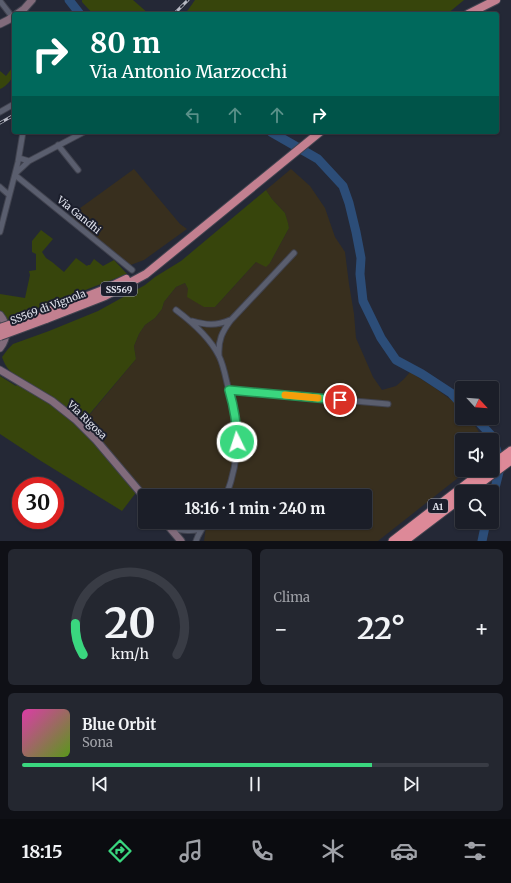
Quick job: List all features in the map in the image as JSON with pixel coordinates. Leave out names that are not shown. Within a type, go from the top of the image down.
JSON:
[{"type":"highway","points":[[470,12],[482,0]]},
{"type":"highway","points":[[471,12],[486,0]]},
{"type":"highway","points":[[472,12],[496,0]]},
{"type":"highway","name":"SS569 di Vignola","points":[[0,336],[139,274],[183,244],[318,134]]},
{"type":"highway","name":"SS569 di Vignola","points":[[0,328],[45,316]]},
{"type":"highway","points":[[499,460],[511,451]]},
{"type":"highway","points":[[477,485],[511,460]]},
{"type":"highway","name":"A1","points":[[393,541],[476,477]]},
{"type":"highway","name":"A1","points":[[404,541],[455,502]]},
{"type":"main road","points":[[25,12],[32,0]]},
{"type":"main road","points":[[0,24],[12,17]]},
{"type":"main road","points":[[0,315],[4,321],[6,332],[4,342],[0,348]]},
{"type":"main road","name":"Via Rigosa","points":[[1,370],[52,401],[76,420],[96,440],[138,490]]},
{"type":"main road","points":[[170,529],[181,541]]},
{"type":"street","points":[[0,1],[12,13]]},
{"type":"street","points":[[0,112],[12,105]]},
{"type":"street","points":[[0,232],[19,158],[23,134]]},
{"type":"street","points":[[15,174],[29,161],[80,134]]},
{"type":"street","points":[[58,145],[78,170]]},
{"type":"street","points":[[19,158],[29,161]]},
{"type":"street","name":"Via Gandhi","points":[[15,174],[132,270]]},
{"type":"street","points":[[0,187],[9,195]]},
{"type":"street","points":[[228,489],[235,470],[237,430],[233,401],[220,357],[219,349],[221,338],[223,331],[231,320],[294,253]]},
{"type":"street","points":[[176,310],[191,321],[208,339],[220,357]]},
{"type":"street","points":[[191,321],[212,325],[231,320]]},
{"type":"street","points":[[229,390],[388,404]]},
{"type":"street","points":[[181,529],[197,529]]},
{"type":"street","points":[[196,541],[202,529]]},
{"type":"shaded area","points":[[134,169],[180,224],[187,229],[144,260],[128,266],[65,219]]},
{"type":"shaded area","points":[[291,169],[310,186],[325,208],[335,237],[345,252],[356,338],[373,377],[382,390],[396,386],[410,372],[455,403],[455,425],[474,425],[480,433],[455,433],[455,477],[459,477],[378,541],[204,541],[206,529],[372,529],[372,489],[139,489],[82,424],[136,359],[134,346],[139,334],[145,325],[155,318],[162,309],[164,302],[176,287],[185,283],[188,289],[215,307],[256,262],[270,263],[289,228],[285,213],[266,190]]},
{"type":"shaded area","points":[[170,529],[193,529],[187,530]]},
{"type":"green space","points":[[82,0],[133,0],[147,12],[91,12],[82,2]]},
{"type":"green space","points":[[195,0],[464,0],[449,12],[186,12]]},
{"type":"green space","points":[[12,68],[11,79],[8,84],[0,89],[0,71],[6,76]]},
{"type":"green space","points":[[266,190],[285,213],[289,228],[270,263],[266,267],[256,262],[215,307],[204,307],[187,297],[188,289],[185,283],[176,287],[164,302],[162,309],[155,318],[145,325],[139,334],[134,346],[136,359],[82,423],[138,490],[122,511],[0,434],[0,376],[16,386],[20,379],[11,372],[2,357],[13,344],[98,311],[145,285],[181,261]]},
{"type":"green space","points":[[41,230],[53,239],[42,252],[46,258],[64,272],[76,258],[87,266],[90,265],[94,259],[103,266],[114,260],[127,274],[7,320],[0,310],[0,294],[25,298],[30,275],[29,271],[36,270],[36,254],[32,252],[32,241]]},
{"type":"waterway","points":[[69,0],[78,12]]},
{"type":"waterway","points":[[274,134],[318,159],[343,186],[349,203],[361,258],[360,274],[363,301],[381,338],[396,360],[422,374],[451,393],[455,397]]},
{"type":"waterway","points":[[482,425],[492,436],[501,464],[496,485]]},
{"type":"waterway","points":[[482,541],[485,529]]},
{"type":"railway","points":[[176,12],[188,0]]},
{"type":"railway","points":[[0,123],[12,116]]},
{"type":"slow traffic","points":[[285,395],[318,398]]},
{"type":"route","points":[[237,442],[233,401],[229,390],[340,400]]}]
